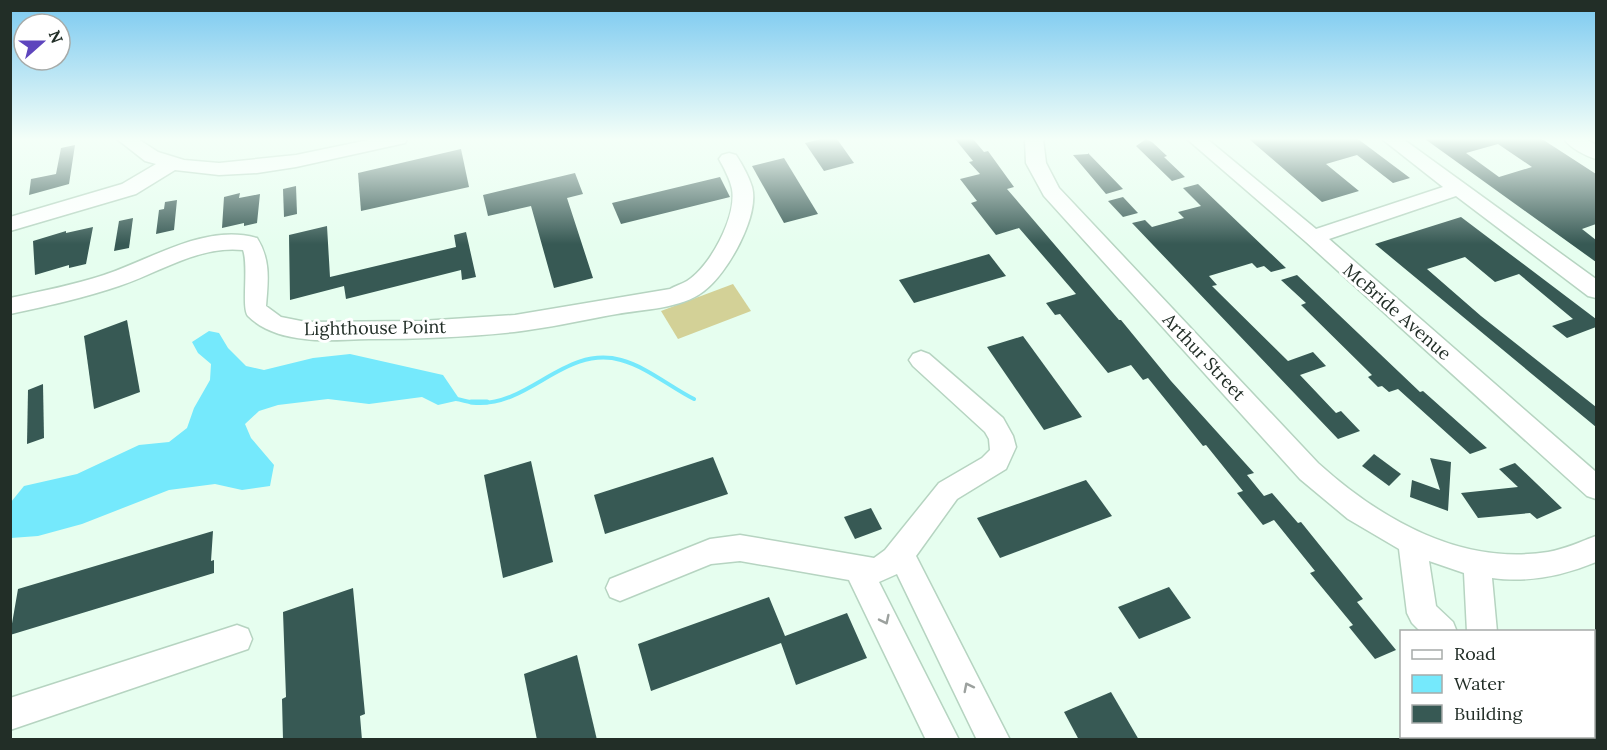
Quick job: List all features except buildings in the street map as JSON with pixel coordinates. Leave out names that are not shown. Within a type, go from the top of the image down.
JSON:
[{"type":"street","points":[[10,224],[129,189],[154,174]]},
{"type":"street","name":"Lighthouse Point","points":[[10,306],[84,289],[183,252],[238,240],[250,243],[255,250],[257,269],[255,309],[274,324],[306,331],[421,330],[515,323],[674,296],[696,286],[721,256],[740,217],[743,200],[742,187],[736,174]]},
{"type":"street","name":"Arthur Street","points":[[1042,174],[1051,191],[1309,471],[1358,512],[1412,542],[1441,553],[1508,567],[1538,566],[1567,561],[1596,549]]},
{"type":"street","name":"McBride Avenue","points":[[1238,174],[1313,237],[1596,488]]},
{"type":"street","points":[[1437,174],[1596,290]]},
{"type":"street","points":[[1313,237],[1457,189]]},
{"type":"street","points":[[620,588],[710,552],[740,548],[874,571],[894,558],[950,489],[963,479],[992,465],[1001,456],[1003,450],[1001,436],[994,425],[921,360]]},
{"type":"street","points":[[1412,542],[1422,613],[1440,630]]},
{"type":"street","points":[[894,558],[994,740]]},
{"type":"street","points":[[1477,562],[1482,630]]},
{"type":"street","points":[[858,569],[943,740]]},
{"type":"street","points":[[10,714],[237,639]]},
{"type":"shaded area","points":[[733,284],[751,311],[678,339],[661,311]]},
{"type":"water","points":[[209,331],[219,333],[228,348],[246,366],[264,370],[313,358],[350,354],[443,375],[460,400],[438,405],[422,397],[369,404],[328,399],[278,405],[259,411],[245,424],[251,438],[274,465],[270,486],[242,490],[215,484],[169,490],[82,524],[38,536],[11,538],[11,502],[24,486],[77,474],[139,445],[169,442],[187,428],[194,408],[210,380],[211,364],[198,353],[192,342]]},
{"type":"waterway","points":[[487,402],[515,395],[566,367],[601,358],[631,363],[694,399]]},
{"type":"waterway","points":[[456,399],[471,402]]},
{"type":"waterway","points":[[471,402],[487,402]]},
{"type":"waterway","points":[[471,402],[487,402]]}]
